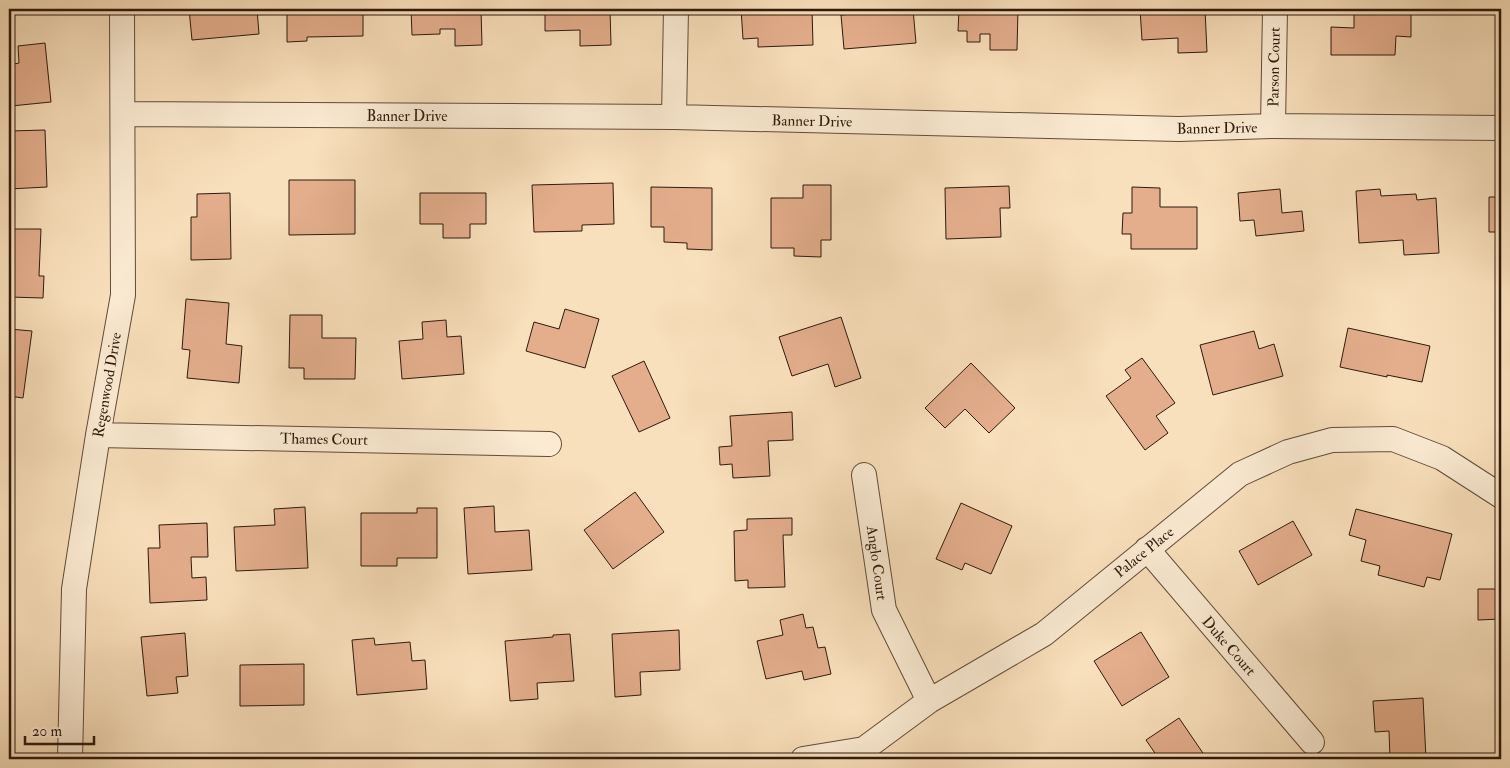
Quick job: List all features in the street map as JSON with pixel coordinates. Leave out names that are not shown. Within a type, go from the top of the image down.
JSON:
[{"type":"street","name":"Regenwood Drive","points":[[70,759],[74,589],[98,435],[123,296],[122,9]]},
{"type":"street","points":[[674,117],[676,9]]},
{"type":"street","name":"Parson Court","points":[[1273,126],[1275,9]]},
{"type":"street","name":"Banner Drive","points":[[123,114],[674,117],[1179,129],[1273,126],[1501,128]]},
{"type":"street","name":"Thames Court","points":[[98,435],[549,444]]},
{"type":"street","name":"Palace Place","points":[[803,759],[864,749],[929,700],[1044,634],[1240,474],[1288,452],[1332,440],[1393,439],[1442,458],[1501,496]]},
{"type":"street","name":"Anglo Court","points":[[864,475],[884,610],[929,700]]},
{"type":"street","name":"Duke Court","points":[[1147,549],[1312,742]]},
{"type":"building","points":[[50,9],[50,10],[9,10]]},
{"type":"building","points":[[189,9],[257,9],[259,34],[192,40]]},
{"type":"building","points":[[287,9],[363,9],[363,36],[307,37],[307,41],[287,42]]},
{"type":"building","points":[[411,9],[481,9],[482,45],[455,46],[455,29],[440,29],[440,34],[412,35]]},
{"type":"building","points":[[545,9],[610,9],[611,45],[580,46],[580,30],[545,31]]},
{"type":"building","points":[[741,9],[812,9],[813,45],[758,47],[758,38],[743,39]]},
{"type":"building","points":[[913,9],[916,43],[844,49],[841,15]]},
{"type":"building","points":[[959,9],[1018,9],[1017,50],[990,50],[990,34],[980,34],[980,42],[967,42],[967,31],[958,31]]},
{"type":"building","points":[[1140,9],[1205,9],[1207,52],[1178,53],[1178,38],[1142,40]]},
{"type":"building","points":[[1354,9],[1411,9],[1411,37],[1396,36],[1395,55],[1331,55],[1331,27],[1354,28]]},
{"type":"building","points":[[45,43],[51,102],[11,106],[9,65],[19,63],[18,46]]},
{"type":"building","points":[[45,130],[47,187],[9,189],[9,131]]},
{"type":"building","points":[[289,180],[355,180],[355,234],[289,235]]},
{"type":"building","points":[[613,183],[614,224],[582,225],[582,231],[534,232],[532,185]]},
{"type":"building","points":[[803,185],[831,185],[831,240],[821,240],[821,257],[794,256],[794,248],[771,248],[771,198],[803,198]]},
{"type":"building","points":[[1009,186],[1010,208],[1000,208],[1001,237],[946,239],[945,188]]},
{"type":"building","points":[[651,187],[712,188],[712,250],[687,249],[687,243],[664,242],[664,227],[651,227]]},
{"type":"building","points":[[1132,187],[1160,188],[1160,207],[1197,207],[1197,249],[1131,249],[1131,234],[1122,234],[1123,213],[1132,213]]},
{"type":"building","points":[[1280,189],[1282,213],[1302,211],[1304,231],[1256,236],[1254,220],[1240,221],[1238,193]]},
{"type":"building","points":[[1380,189],[1381,196],[1416,194],[1417,200],[1436,198],[1439,253],[1404,255],[1403,240],[1359,243],[1356,191]]},
{"type":"building","points":[[230,193],[231,259],[191,260],[191,217],[197,217],[197,194]]},
{"type":"building","points":[[420,193],[486,193],[486,224],[470,224],[470,238],[443,238],[443,224],[420,224]]},
{"type":"building","points":[[1489,197],[1501,197],[1501,232],[1489,232]]},
{"type":"building","points":[[9,229],[41,229],[39,276],[44,276],[43,298],[9,297]]},
{"type":"building","points":[[186,299],[229,303],[226,344],[242,346],[239,383],[187,378],[190,350],[182,349]]},
{"type":"building","points":[[565,309],[599,319],[585,368],[526,351],[534,322],[559,329]]},
{"type":"building","points":[[290,315],[322,315],[322,338],[356,338],[355,379],[304,379],[304,368],[289,368]]},
{"type":"building","points":[[841,317],[861,378],[835,387],[828,364],[792,376],[779,337]]},
{"type":"building","points":[[446,320],[447,337],[461,336],[464,374],[402,379],[399,341],[423,339],[422,322]]},
{"type":"building","points":[[1348,328],[1430,346],[1422,382],[1340,367]]},
{"type":"building","points":[[9,329],[32,331],[23,398],[9,396]]},
{"type":"building","points":[[1254,331],[1259,349],[1274,344],[1283,376],[1213,395],[1200,345]]},
{"type":"building","points":[[1142,358],[1175,403],[1156,416],[1168,433],[1145,450],[1106,396],[1131,378],[1125,370]]},
{"type":"building","points":[[644,361],[670,418],[639,432],[612,376]]},
{"type":"building","points":[[971,363],[1015,408],[989,433],[965,409],[945,428],[925,408]]},
{"type":"building","points":[[1501,380],[1501,398],[1496,396]]},
{"type":"building","points":[[792,412],[793,440],[768,441],[770,476],[733,478],[732,464],[720,465],[719,447],[732,446],[730,416]]},
{"type":"building","points":[[635,492],[664,532],[613,569],[584,530]]},
{"type":"building","points":[[961,503],[1012,526],[991,574],[965,563],[962,570],[936,559]]},
{"type":"building","points":[[494,506],[495,532],[529,530],[532,570],[468,574],[464,508]]},
{"type":"building","points":[[305,507],[308,568],[236,571],[234,527],[275,525],[274,509]]},
{"type":"building","points":[[417,508],[437,508],[437,558],[397,558],[397,566],[361,566],[361,513],[417,513]]},
{"type":"building","points":[[1356,509],[1452,534],[1440,580],[1427,577],[1424,587],[1378,575],[1380,566],[1361,561],[1366,540],[1349,535]]},
{"type":"building","points":[[792,518],[792,535],[783,535],[785,587],[748,588],[748,580],[735,581],[734,531],[747,530],[747,519]]},
{"type":"building","points":[[1293,521],[1312,555],[1258,585],[1239,551]]},
{"type":"building","points":[[207,523],[208,557],[191,557],[192,578],[206,577],[207,600],[150,603],[148,548],[160,548],[159,525]]},
{"type":"building","points":[[1478,589],[1501,589],[1501,619],[1478,620]]},
{"type":"building","points":[[803,614],[806,628],[813,627],[818,648],[825,647],[831,674],[804,680],[802,671],[766,679],[757,641],[783,635],[780,620]]},
{"type":"building","points":[[679,630],[680,670],[640,672],[641,695],[615,697],[612,634]]},
{"type":"building","points":[[1141,632],[1169,677],[1122,706],[1094,661]]},
{"type":"building","points":[[185,633],[188,676],[176,677],[178,693],[147,696],[141,637]]},
{"type":"building","points":[[570,634],[574,681],[537,683],[538,699],[510,701],[505,641]]},
{"type":"building","points":[[374,638],[375,645],[410,642],[412,661],[425,660],[427,689],[357,695],[352,640]]},
{"type":"building","points":[[304,664],[304,705],[240,706],[240,665]]},
{"type":"building","points":[[1423,698],[1426,759],[1390,759],[1389,731],[1375,732],[1373,701]]},
{"type":"building","points":[[1179,718],[1207,759],[1159,759],[1146,740]]}]
